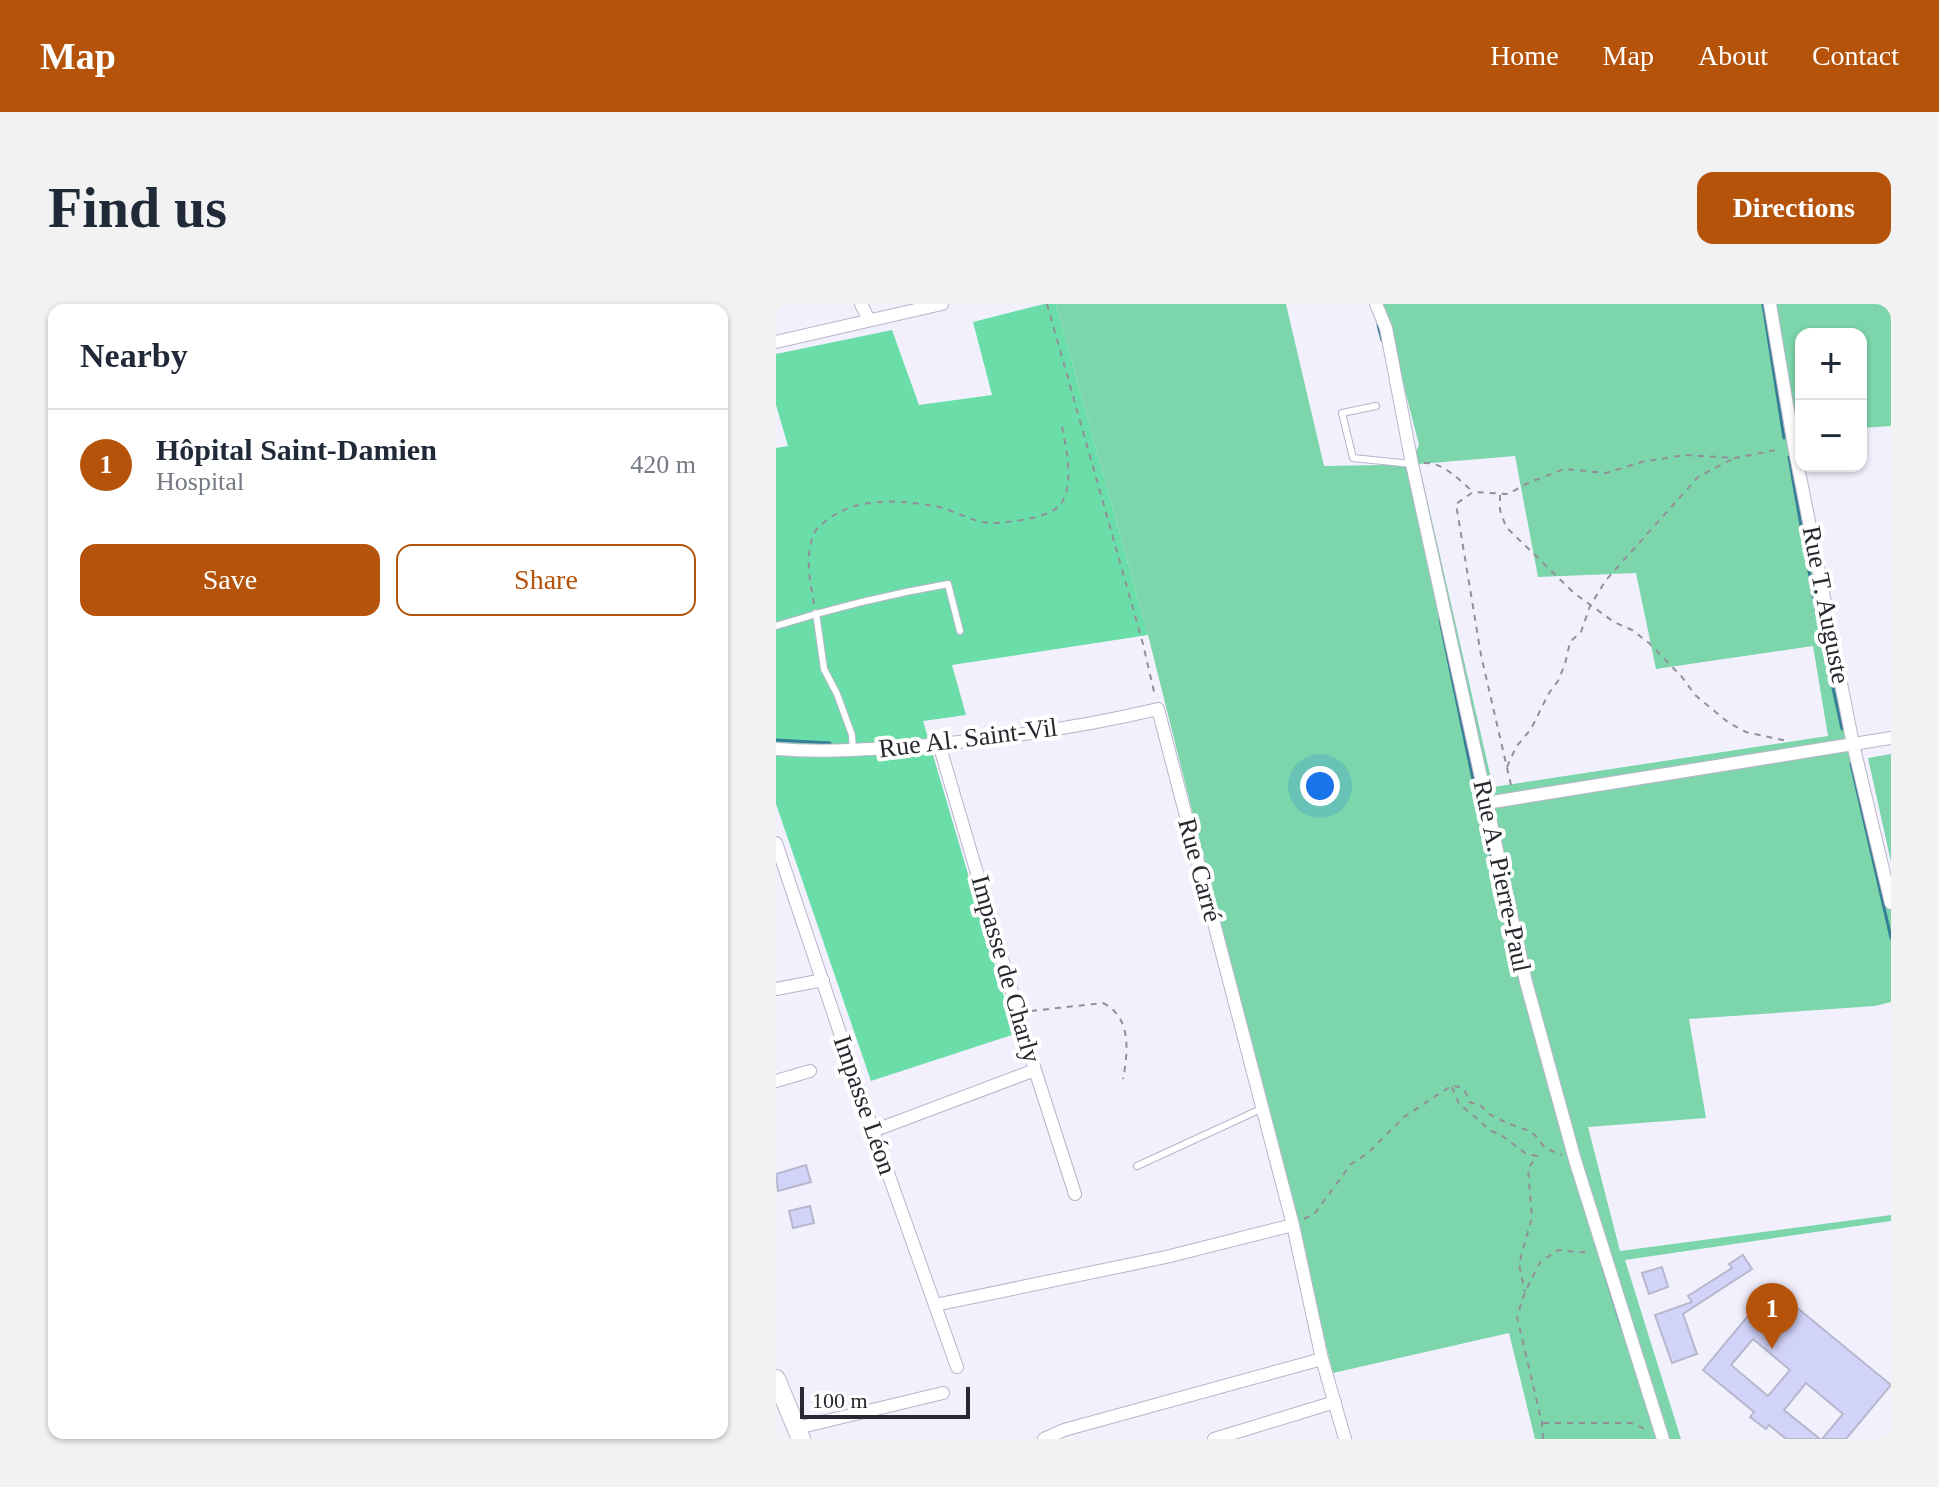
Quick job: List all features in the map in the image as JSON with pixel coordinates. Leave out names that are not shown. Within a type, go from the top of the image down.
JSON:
[{"type":"main road","points":[[776,1379],[799,1434]]},
{"type":"street","points":[[861,304],[869,320]]},
{"type":"street","points":[[776,342],[942,304]]},
{"type":"street","name":"Rue A. Pierre-Paul","points":[[1376,304],[1386,328],[1412,464],[1526,982],[1575,1160],[1663,1438]]},
{"type":"street","name":"Rue T. Auguste","points":[[1770,304],[1794,446],[1853,744],[1891,903]]},
{"type":"street","name":"Rue Al. Saint-Vil","points":[[776,749],[853,752],[1002,738],[1158,709]]},
{"type":"street","name":"Rue Carré","points":[[1158,709],[1293,1225],[1322,1359],[1345,1439]]},
{"type":"street","points":[[1486,803],[1891,738]]},
{"type":"street","name":"Impasse de Charly","points":[[939,744],[1035,1070],[1075,1194]]},
{"type":"street","name":"Impasse Léon","points":[[776,843],[957,1367]]},
{"type":"street","points":[[776,989],[823,980]]},
{"type":"street","points":[[873,1131],[1035,1070]]},
{"type":"street","points":[[776,1081],[810,1071]]},
{"type":"street","points":[[935,1305],[1166,1257],[1293,1225]]},
{"type":"street","points":[[1044,1439],[1064,1430],[1322,1359]]},
{"type":"street","points":[[799,1434],[943,1393]]},
{"type":"street","points":[[1214,1439],[1335,1402]]},
{"type":"lane","points":[[1376,406],[1342,413],[1353,458],[1412,464]]},
{"type":"lane","points":[[776,626],[891,594],[948,584],[960,631]]},
{"type":"lane","points":[[816,613],[824,669],[852,735],[853,752]]},
{"type":"lane","points":[[1137,1166],[1262,1108]]},
{"type":"path","points":[[1047,304],[1158,709]]},
{"type":"path","points":[[816,613],[809,574],[810,548],[815,529],[839,511],[860,504],[900,501],[942,508],[989,524],[1041,517],[1060,505],[1067,486],[1069,464],[1061,421]]},
{"type":"path","points":[[1412,464],[1431,462],[1447,470],[1473,492],[1508,494],[1564,469],[1606,473],[1642,462],[1684,455],[1735,458],[1794,446]]},
{"type":"path","points":[[1506,770],[1516,747],[1531,729],[1558,681],[1570,642],[1581,632],[1590,606],[1606,580],[1698,477],[1735,458]]},
{"type":"path","points":[[1473,492],[1456,504],[1481,655],[1515,799]]},
{"type":"path","points":[[1500,494],[1500,510],[1506,527],[1590,606],[1649,643],[1695,695],[1729,723],[1746,732],[1791,743]]},
{"type":"path","points":[[1018,1012],[1103,1003],[1112,1007],[1119,1017],[1127,1044],[1123,1079]]},
{"type":"path","points":[[1451,1086],[1459,1104],[1489,1130],[1525,1153],[1537,1156],[1528,1169],[1532,1217],[1519,1264],[1525,1292]]},
{"type":"path","points":[[1293,1225],[1315,1213],[1351,1164],[1368,1153],[1404,1117],[1451,1086],[1461,1087],[1469,1102],[1480,1105],[1489,1114],[1535,1135],[1545,1148],[1575,1160]]},
{"type":"path","points":[[1543,1439],[1517,1317],[1525,1292],[1540,1262],[1558,1250],[1604,1255]]},
{"type":"path","points":[[1542,1423],[1631,1423],[1663,1438]]},
{"type":"green space","points":[[1044,304],[1056,304],[1148,635],[952,665],[966,715],[923,721],[1015,1034],[871,1081],[776,804],[776,448],[788,446],[776,405],[776,354],[892,330],[919,405],[992,395],[973,322]]},
{"type":"green space","points":[[1056,304],[1286,304],[1324,466],[1383,465],[1413,457],[1419,445],[1383,304],[1891,304],[1891,426],[1867,428],[1867,328],[1795,328],[1795,472],[1804,472],[1891,897],[1891,1002],[1875,1006],[1689,1019],[1706,1118],[1588,1127],[1620,1251],[1891,1215],[1891,1221],[1625,1260],[1681,1439],[1535,1439],[1509,1333],[1333,1373],[1148,635]],"holes":[[[1515,456],[1538,577],[1636,573],[1656,669],[1813,646],[1828,736],[1493,787],[1419,464]]]},
{"type":"green space","points":[[1891,754],[1891,862],[1868,758]]},
{"type":"building","points":[[806,1165],[811,1182],[778,1191],[776,1174]]},
{"type":"building","points":[[810,1206],[814,1223],[793,1228],[789,1211]]},
{"type":"building","points":[[1743,1255],[1752,1269],[1683,1314],[1697,1354],[1672,1363],[1655,1315],[1692,1302],[1688,1296],[1732,1268],[1729,1264]]},
{"type":"building","points":[[1662,1267],[1668,1287],[1649,1294],[1642,1273]]},
{"type":"building","points":[[1772,1287],[1891,1385],[1846,1439],[1822,1439],[1843,1414],[1806,1383],[1784,1410],[1820,1439],[1786,1439],[1769,1425],[1766,1429],[1750,1417],[1754,1412],[1703,1370]],"holes":[[[1753,1339],[1790,1370],[1768,1396],[1731,1365]]]},
{"type":"waterway","points":[[1763,304],[1784,438]]},
{"type":"waterway","points":[[1378,325],[1382,340]]},
{"type":"waterway","points":[[1789,457],[1816,611],[1842,729]]},
{"type":"waterway","points":[[1440,620],[1516,964]]},
{"type":"waterway","points":[[776,740],[830,743]]},
{"type":"waterway","points":[[1851,764],[1891,938]]},
{"type":"waterway","points":[[1603,1267],[1621,1325]]},
{"type":"place","name":"Hôpital Saint-Damien","points":[[1772,1349]]}]
